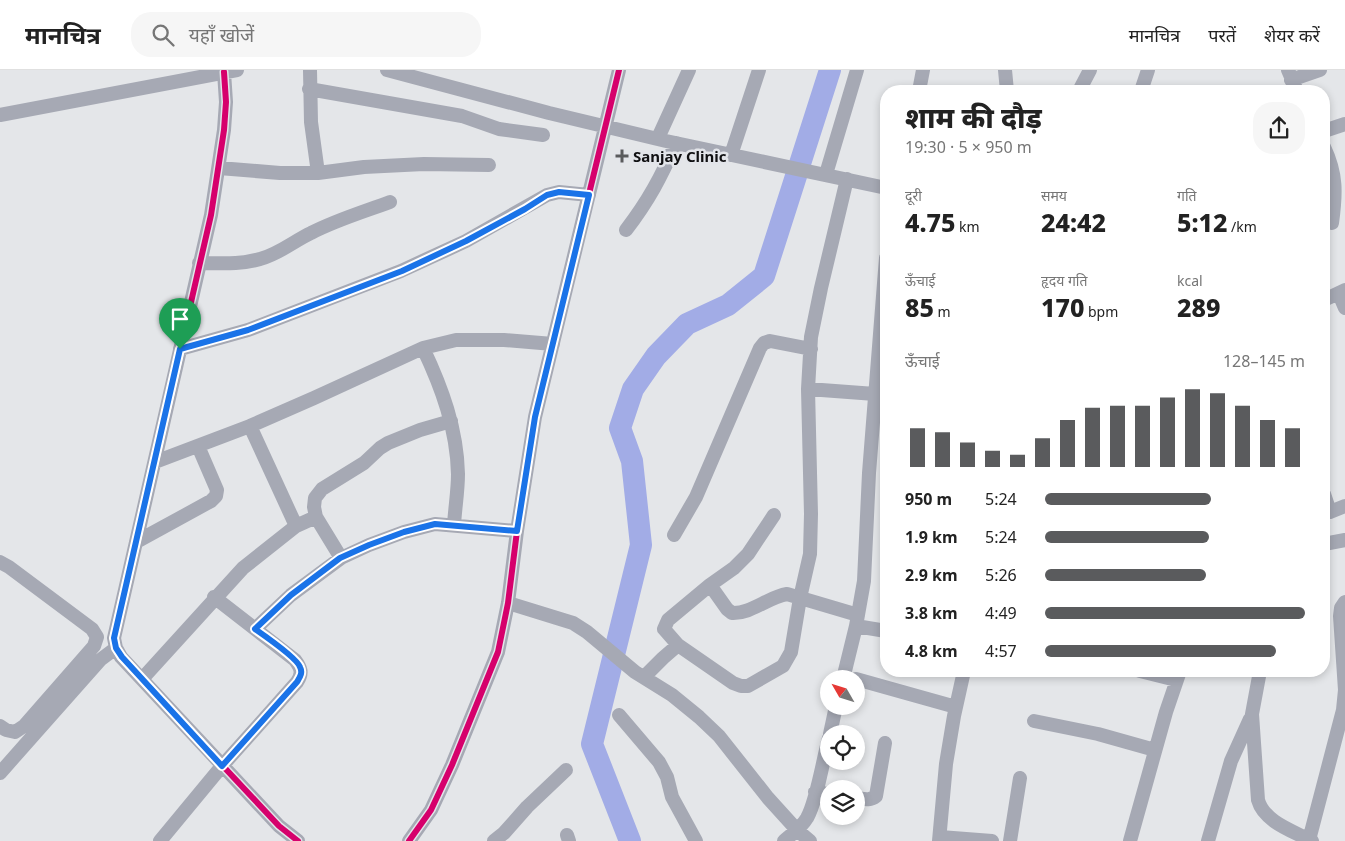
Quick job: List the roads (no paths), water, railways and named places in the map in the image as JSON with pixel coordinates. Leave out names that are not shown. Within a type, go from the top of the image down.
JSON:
[{"type":"street","points":[[310,70],[311,122],[318,173]]},
{"type":"street","points":[[387,70],[549,113],[676,143],[880,187]]},
{"type":"street","points":[[409,841],[431,810],[452,765],[498,652],[508,603],[535,417],[619,70]]},
{"type":"street","points":[[658,138],[689,70]]},
{"type":"street","points":[[731,155],[759,70]]},
{"type":"street","points":[[821,173],[841,122],[858,70]]},
{"type":"street","points":[[920,85],[923,70]]},
{"type":"street","points":[[1005,70],[1006,85]]},
{"type":"street","points":[[1082,85],[1090,70]]},
{"type":"street","points":[[1142,85],[1148,70]]},
{"type":"street","points":[[1292,80],[1320,70]]},
{"type":"street","points":[[0,115],[230,71],[224,130],[211,215],[114,638],[116,648],[122,657],[279,826],[298,841]]},
{"type":"street","points":[[309,89],[462,116],[499,129],[543,135]]},
{"type":"street","points":[[1330,129],[1345,124]]},
{"type":"street","points":[[626,230],[661,179],[676,143]]},
{"type":"street","points":[[1330,159],[1336,196],[1334,223]]},
{"type":"street","points":[[218,168],[280,173],[318,173],[364,167],[424,164],[489,166]]},
{"type":"street","points":[[774,515],[748,554],[734,568],[710,585],[664,625],[664,629],[678,645],[740,686],[748,686],[783,666],[791,652],[810,554],[808,389],[812,337],[821,288],[847,179]]},
{"type":"street","points":[[180,349],[248,330],[402,271],[466,241],[547,195],[559,192],[589,195]]},
{"type":"street","points":[[199,263],[239,263],[260,259],[278,253],[309,234],[335,222],[390,202]]},
{"type":"street","points":[[1342,292],[1345,308]]},
{"type":"street","points":[[850,670],[864,581],[865,532],[880,332]]},
{"type":"street","points":[[155,462],[250,426],[423,348],[456,340],[504,340],[553,344]]},
{"type":"street","points":[[674,535],[696,497],[760,348],[764,343],[770,341],[811,349]]},
{"type":"street","points":[[423,348],[439,382],[456,444],[458,475],[454,525]]},
{"type":"street","points":[[808,389],[875,394]]},
{"type":"street","points":[[340,558],[316,517],[315,498],[322,489],[364,463],[388,442],[451,421]]},
{"type":"street","points":[[250,426],[296,526]]},
{"type":"street","points":[[136,542],[211,501],[216,496],[217,490],[198,446]]},
{"type":"street","points":[[1330,512],[1345,506]]},
{"type":"street","points":[[142,679],[243,568],[296,526],[316,517]]},
{"type":"street","points":[[255,629],[291,595],[340,558],[369,545],[404,532],[435,524],[517,531]]},
{"type":"street","points":[[1330,543],[1345,540]]},
{"type":"street","points":[[0,562],[92,629],[97,637],[94,646],[24,726],[15,732],[0,726]]},
{"type":"street","points":[[710,585],[732,613],[743,612],[778,596],[787,594],[880,629]]},
{"type":"street","points":[[160,841],[301,675],[300,667],[295,660],[214,598]]},
{"type":"street","points":[[1252,714],[1260,810],[1267,817],[1311,840],[1343,710],[1345,690],[1340,608],[1345,602]]},
{"type":"street","points":[[508,603],[573,623],[588,632],[640,674],[692,711],[719,736],[768,798],[797,830],[810,841]]},
{"type":"street","points":[[640,674],[678,645]]},
{"type":"street","points":[[0,773],[100,660],[116,648]]},
{"type":"street","points":[[963,677],[946,764],[939,839],[992,841]]},
{"type":"street","points":[[1130,841],[1178,677]]},
{"type":"street","points":[[1208,841],[1231,761],[1252,714],[1259,677]]},
{"type":"street","points":[[865,682],[956,707]]},
{"type":"street","points":[[619,715],[659,762],[667,777],[672,797],[696,841]]},
{"type":"street","points":[[1034,721],[1098,734],[1155,750]]},
{"type":"street","points":[[865,800],[872,799],[876,796],[885,743]]},
{"type":"street","points":[[494,841],[566,770]]},
{"type":"street","points":[[1010,841],[1020,778]]},
{"type":"street","points":[[784,841],[806,819],[820,796]]},
{"type":"waterway","points":[[630,841],[592,744],[641,545],[632,461],[620,428],[633,389],[656,356],[687,324],[728,305],[764,276],[830,70]]},
{"type":"place","name":"Sanjay Clinic","points":[[622,156]]}]
